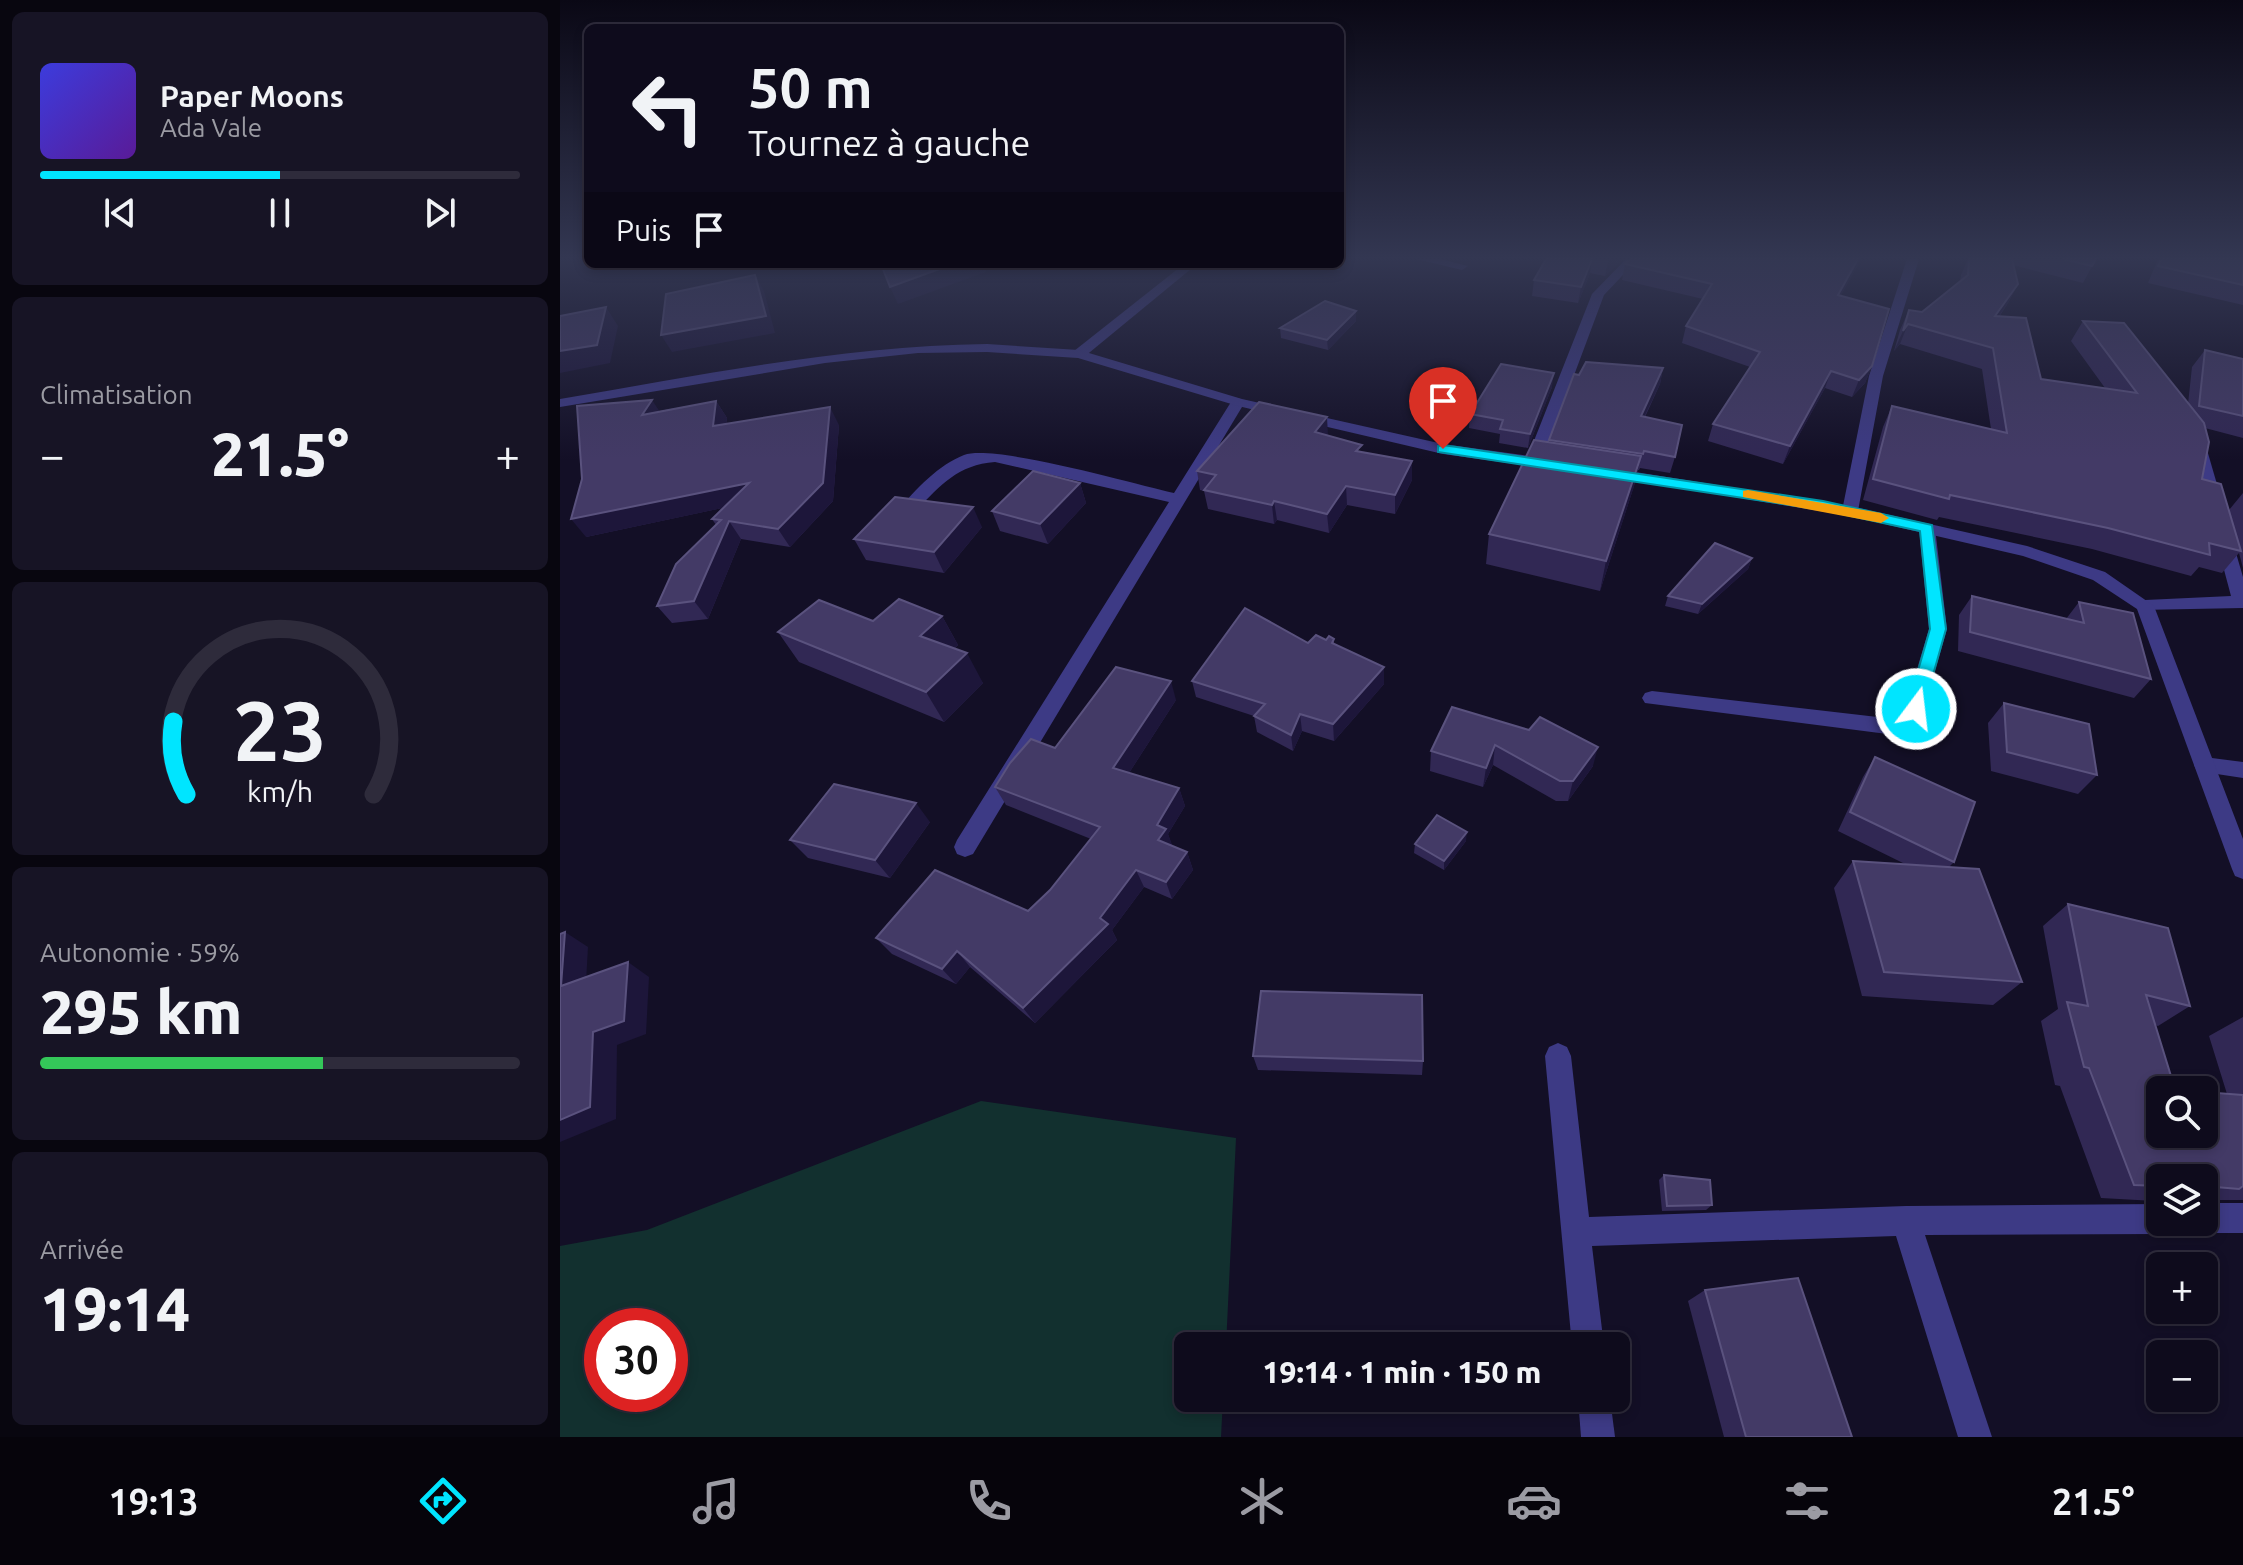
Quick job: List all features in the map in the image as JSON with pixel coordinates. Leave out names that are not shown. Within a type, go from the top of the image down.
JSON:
[{"type":"street","points":[[1079,354],[1114,326]]},
{"type":"street","points":[[1534,461],[1586,326]]},
{"type":"street","points":[[1850,511],[1876,376],[1892,326]]},
{"type":"street","points":[[560,403],[825,359],[918,349],[987,348],[1079,354],[1238,402],[1443,449],[1564,466]]},
{"type":"street","points":[[965,847],[1238,402]]},
{"type":"street","points":[[1595,470],[1850,511],[2027,551],[2099,576],[2145,606],[2242,602],[2198,443]]},
{"type":"street","points":[[907,510],[940,477],[968,459],[995,457],[1179,499]]},
{"type":"street","points":[[1652,698],[1895,727],[1912,721],[1938,629],[1927,528]]},
{"type":"street","points":[[2145,606],[2243,869]]},
{"type":"street","points":[[2204,765],[2243,770]]},
{"type":"street","points":[[1558,1056],[1586,1332]]},
{"type":"street","points":[[2218,1218],[2243,1218]]},
{"type":"street","points":[[1575,1232],[1906,1221],[2146,1219]]},
{"type":"street","points":[[1906,1221],[1975,1437]]},
{"type":"street","points":[[1595,1412],[1598,1437]]},
{"type":"green space","points":[[981,1101],[1236,1138],[1227,1332],[1174,1332],[1174,1412],[1222,1412],[1221,1437],[560,1437],[560,1246],[647,1230]]},
{"type":"building","points":[[560,326],[601,326],[597,345],[560,351]]},
{"type":"building","points":[[662,326],[710,326],[661,335]]},
{"type":"building","points":[[1283,326],[1341,326],[1327,340],[1280,328]]},
{"type":"building","points":[[1686,326],[1884,326],[1872,366],[1859,380],[1831,371],[1790,446],[1713,424],[1760,352]]},
{"type":"building","points":[[1915,326],[2028,326],[2041,379],[2137,393],[2087,326],[2126,326],[2204,423],[2209,442],[2202,479],[2221,484],[2241,551],[2209,543],[2210,555],[2108,528],[1950,495],[1949,499],[1873,479],[1892,406],[2007,433],[1993,348]]},
{"type":"building","points":[[2205,350],[2243,359],[2243,416],[2199,406]]},
{"type":"building","points":[[1586,362],[1663,368],[1641,416],[1682,425],[1675,457],[1549,440],[1574,374],[1579,375]]},
{"type":"building","points":[[1501,364],[1554,373],[1530,434],[1500,429],[1503,420],[1470,414]]},
{"type":"building","points":[[652,400],[642,415],[716,401],[713,426],[830,407],[823,483],[778,529],[729,521],[694,601],[657,606],[676,564],[721,520],[712,519],[749,483],[571,519],[582,479],[577,406]]},
{"type":"building","points":[[1259,402],[1327,417],[1315,432],[1362,445],[1356,451],[1412,461],[1395,495],[1346,486],[1327,514],[1274,501],[1272,505],[1204,490],[1216,475],[1197,471]]},
{"type":"building","points":[[1534,440],[1641,456],[1606,561],[1489,534]]},
{"type":"building","points":[[1033,471],[1080,483],[1040,524],[992,511]]},
{"type":"building","points":[[895,497],[973,507],[934,552],[854,539]]},
{"type":"building","points":[[1715,543],[1752,558],[1702,604],[1668,596]]},
{"type":"building","points":[[1972,596],[2084,623],[2079,602],[2133,613],[2151,679],[1970,632]]},
{"type":"building","points":[[899,599],[942,616],[920,636],[967,653],[926,692],[778,632],[819,600],[873,621]]},
{"type":"building","points":[[1245,608],[1308,643],[1316,635],[1326,640],[1329,636],[1334,639],[1332,643],[1384,667],[1333,724],[1300,714],[1291,735],[1254,716],[1265,704],[1192,681]]},
{"type":"building","points":[[1116,667],[1171,681],[1113,768],[1179,788],[1157,825],[1166,829],[1158,840],[1187,852],[1166,882],[1136,870],[1100,918],[1108,924],[1023,1008],[957,951],[942,969],[876,938],[935,870],[1028,911],[1050,890],[1100,827],[995,787],[1031,739],[1055,748]]},
{"type":"building","points":[[2004,703],[2089,724],[2097,775],[2007,752]]},
{"type":"building","points":[[1452,707],[1529,730],[1540,717],[1598,747],[1573,781],[1560,781],[1495,745],[1486,768],[1431,751]]},
{"type":"building","points":[[1875,757],[1975,802],[1954,862],[1850,812]]},
{"type":"building","points":[[834,784],[916,803],[875,860],[790,840]]},
{"type":"building","points":[[1437,815],[1467,832],[1444,861],[1415,844]]},
{"type":"building","points":[[1853,861],[1979,869],[2022,982],[1884,972]]},
{"type":"building","points":[[2068,904],[2168,928],[2190,1006],[2146,995],[2171,1076],[2146,1076],[2146,1148],[2218,1148],[2218,1093],[2243,1095],[2243,1186],[2239,1189],[2218,1187],[2218,1164],[2146,1164],[2146,1185],[2134,1185],[2089,1068],[2084,1067],[2067,1002],[2088,1006]]},
{"type":"building","points":[[565,932],[561,986],[628,962],[624,1021],[593,1032],[590,1107],[560,1120],[560,934]]},
{"type":"building","points":[[1261,991],[1422,995],[1423,1061],[1253,1056]]},
{"type":"building","points":[[1664,1175],[1710,1180],[1712,1205],[1667,1206]]},
{"type":"building","points":[[1798,1278],[1852,1437],[1746,1437],[1705,1290]]},
{"type":"slow traffic","points":[[1748,494],[1881,518]]},
{"type":"route","points":[[1443,449],[1823,506],[1927,528],[1938,629],[1916,709]]}]
